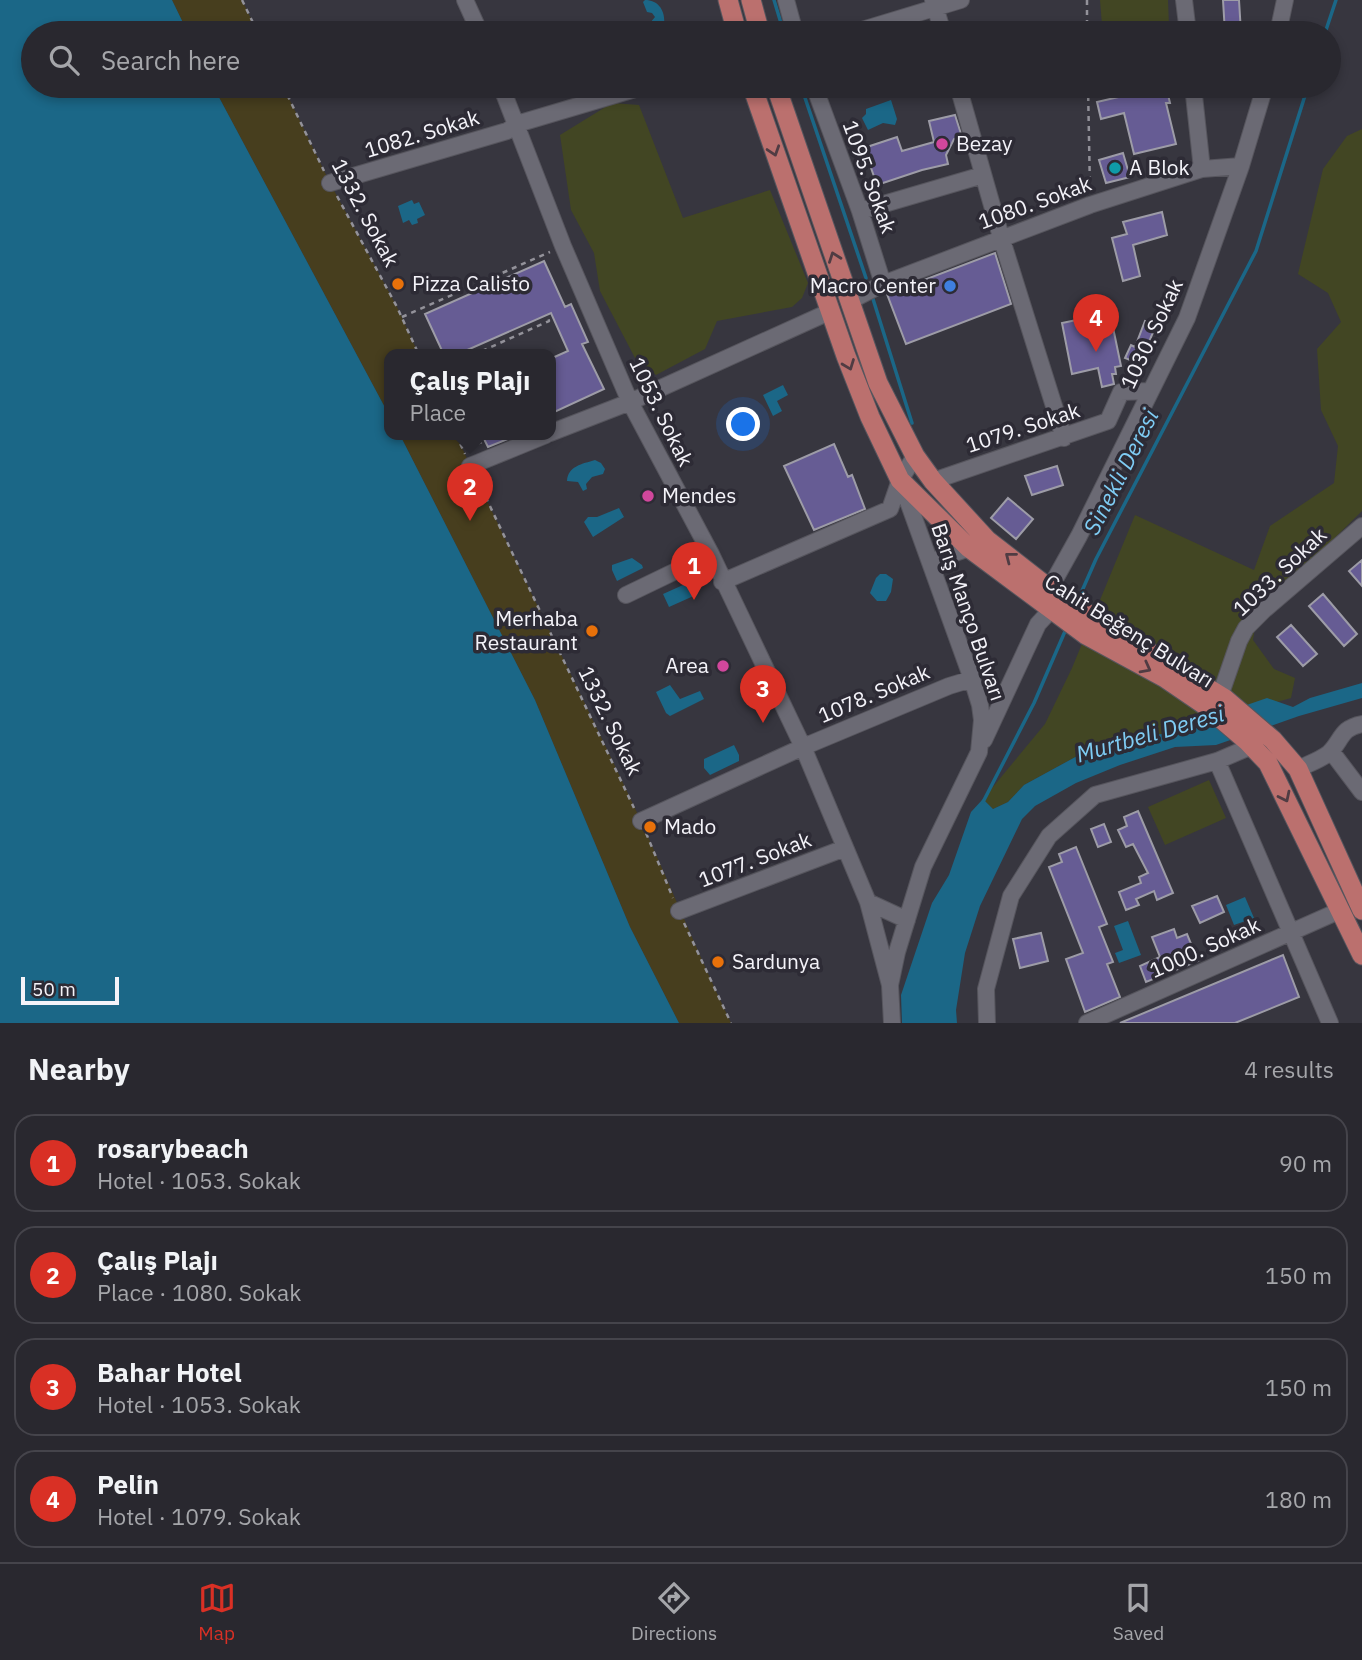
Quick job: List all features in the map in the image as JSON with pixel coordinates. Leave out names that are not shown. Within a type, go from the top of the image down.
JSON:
[{"type":"main road","points":[[728,0],[734,21]]},
{"type":"main road","points":[[751,0],[757,21]]},
{"type":"main road","name":"Cahit Beğenç Bulvarı","points":[[756,98],[829,312],[870,417],[900,480],[969,548],[1165,678],[1217,700],[1273,740],[1298,769],[1362,909]]},
{"type":"main road","name":"Cahit Beğenç Bulvarı","points":[[780,98],[878,383],[915,456],[933,481],[987,540],[1046,586],[1057,608]]},
{"type":"main road","name":"Cahit Beğenç Bulvarı","points":[[1217,700],[1268,763],[1362,955]]},
{"type":"street","points":[[465,0],[475,21]]},
{"type":"street","points":[[786,0],[791,21]]},
{"type":"street","points":[[885,21],[934,3],[961,0]]},
{"type":"street","points":[[1184,0],[1187,21]]},
{"type":"street","points":[[1281,21],[1285,0]]},
{"type":"street","points":[[934,3],[939,21]]},
{"type":"street","name":"1053. Sokak","points":[[506,98],[563,247],[630,402],[711,554],[722,582],[803,747],[867,901],[890,985]]},
{"type":"street","name":"1082. Sokak","points":[[330,183],[507,131],[517,124],[605,98]]},
{"type":"street","name":"1095. Sokak","points":[[818,98],[860,211],[883,284]]},
{"type":"street","points":[[962,98],[1065,438]]},
{"type":"street","points":[[1194,98],[1202,169]]},
{"type":"street","name":"1030. Sokak","points":[[1046,586],[1055,579],[1074,545],[1187,318],[1241,166],[1261,98]]},
{"type":"street","name":"1080. Sokak","points":[[850,301],[883,284],[1090,205],[1202,169],[1241,166]]},
{"type":"street","points":[[860,211],[984,175]]},
{"type":"street","points":[[556,431],[630,402],[829,312]]},
{"type":"street","name":"1079. Sokak","points":[[933,481],[1065,438],[1108,421],[1121,392],[1149,391]]},
{"type":"street","points":[[470,466],[533,440]]},
{"type":"street","points":[[722,582],[890,509],[900,480],[915,456]]},
{"type":"street","name":"Barış Manço Bulvarı","points":[[892,1023],[890,985],[907,920],[923,867],[979,752],[982,720],[972,678],[900,480]]},
{"type":"street","name":"1033. Sokak","points":[[1217,700],[1246,628],[1362,526]]},
{"type":"street","points":[[930,562],[969,548]]},
{"type":"street","points":[[626,595],[711,554]]},
{"type":"street","points":[[979,752],[1038,624],[1057,608]]},
{"type":"street","name":"1078. Sokak","points":[[641,821],[803,747],[972,678]]},
{"type":"street","points":[[1298,769],[1331,751],[1345,731],[1362,724]]},
{"type":"street","points":[[987,1023],[986,989],[1011,896],[1049,836],[1095,795],[1217,761],[1250,744]]},
{"type":"street","points":[[1331,751],[1362,792]]},
{"type":"street","points":[[1217,761],[1330,1023]]},
{"type":"street","name":"1077. Sokak","points":[[679,911],[845,848]]},
{"type":"street","points":[[867,901],[907,920]]},
{"type":"street","name":"1000. Sokak","points":[[1095,1021],[1341,909]]},
{"type":"path","points":[[242,0],[252,21]]},
{"type":"path","points":[[1087,0],[1087,21]]},
{"type":"path","name":"1332. Sokak","points":[[289,98],[416,349]]},
{"type":"path","points":[[1088,98],[1090,205]]},
{"type":"path","points":[[402,317],[563,247]]},
{"type":"path","points":[[485,349],[549,321],[547,314]]},
{"type":"path","points":[[529,323],[532,328]]},
{"type":"path","name":"1332. Sokak","points":[[458,440],[517,568],[641,821],[731,1023]]},
{"type":"path","points":[[475,440],[477,444],[485,441]]},
{"type":"green space","points":[[1100,0],[1168,0],[1169,21],[1102,21]]},
{"type":"green space","points":[[612,103],[639,105],[683,218],[770,190],[808,283],[802,298],[792,307],[717,321],[705,349],[656,375],[635,358],[600,291],[594,253],[571,210],[560,135]]},
{"type":"green space","points":[[1362,129],[1362,511],[1257,615],[1253,640],[1274,669],[1295,678],[1291,698],[1204,723],[1182,734],[1161,734],[1079,755],[1024,785],[1008,802],[993,809],[983,799],[1045,724],[1072,668],[1135,515],[1254,570],[1270,526],[1334,483],[1338,446],[1321,410],[1317,349],[1341,322],[1328,293],[1298,274],[1323,169],[1347,136]]},
{"type":"green space","points":[[1209,780],[1226,818],[1165,845],[1148,807]]},
{"type":"sand","points":[[172,0],[242,0],[252,21],[182,21]]},
{"type":"sand","points":[[219,98],[289,98],[416,349],[384,349],[384,406]]},
{"type":"sand","points":[[403,440],[458,440],[640,819],[731,1023],[679,1023],[630,927],[535,700]]},
{"type":"water","points":[[0,0],[172,0],[182,21],[21,21],[21,98],[219,98],[384,406],[384,440],[403,440],[535,700],[630,927],[679,1023],[0,1023]]},
{"type":"water","points":[[645,0],[656,3],[662,10],[664,21],[652,21],[655,17],[647,12],[643,2]]},
{"type":"water","points":[[891,100],[897,119],[895,125],[883,123],[868,130],[862,118],[866,109]]},
{"type":"water","points":[[412,200],[414,204],[419,202],[425,215],[412,225],[409,220],[403,223],[398,206]]},
{"type":"water","points":[[783,385],[788,395],[777,401],[782,411],[773,416],[763,395]]},
{"type":"water","points":[[595,460],[605,469],[603,474],[592,477],[586,484],[587,489],[583,491],[578,482],[567,481],[573,469]]},
{"type":"water","points":[[619,508],[624,517],[593,537],[584,522],[588,517],[597,517]]},
{"type":"water","points":[[632,558],[643,568],[617,581],[612,565]]},
{"type":"water","points":[[880,574],[886,574],[893,579],[886,601],[877,601],[870,593]]},
{"type":"water","points":[[692,581],[698,594],[669,607],[663,594]]},
{"type":"water","points":[[1362,683],[1362,698],[1299,716],[1216,745],[1175,747],[1120,765],[1076,783],[1035,806],[1022,819],[980,906],[965,953],[956,1010],[957,1023],[902,1023],[901,995],[932,903],[949,875],[971,812],[983,799],[993,809],[1008,802],[1024,785],[1079,755],[1161,734],[1182,734],[1206,719],[1267,698],[1293,707],[1310,698]]},
{"type":"water","points":[[670,685],[680,699],[700,691],[704,699],[670,716],[656,692]]},
{"type":"water","points":[[734,745],[739,761],[710,775],[704,768],[704,759]]},
{"type":"water","points":[[1245,897],[1254,918],[1234,925],[1226,905]]},
{"type":"water","points":[[1128,921],[1141,955],[1119,963],[1115,953],[1123,950],[1114,926]]},
{"type":"building","points":[[1223,0],[1239,0],[1240,21],[1224,21]]},
{"type":"building","points":[[1114,98],[1169,98],[1170,103],[1166,103],[1176,144],[1134,154],[1124,113],[1101,119],[1097,102]]},
{"type":"building","points":[[955,115],[962,137],[954,139],[946,155],[948,164],[877,185],[864,148],[897,137],[902,151],[934,142],[929,121]]},
{"type":"building","name":"A Blok","points":[[1123,153],[1130,177],[1106,183],[1099,160]]},
{"type":"building","points":[[1162,212],[1167,235],[1133,245],[1140,276],[1123,281],[1112,238],[1127,234],[1123,222]]},
{"type":"building","points":[[995,253],[1011,304],[906,344],[887,294]]},
{"type":"building","points":[[544,261],[565,307],[571,304],[588,342],[582,344],[604,389],[556,411],[556,356],[568,351],[551,313],[470,349],[441,349],[425,314]]},
{"type":"building","points":[[1110,313],[1121,366],[1115,367],[1116,374],[1112,374],[1114,384],[1102,387],[1098,368],[1072,374],[1062,323]]},
{"type":"building","points":[[1145,321],[1156,325],[1140,364],[1125,358],[1131,345],[1135,347]]},
{"type":"building","points":[[484,440],[506,440],[488,447]]},
{"type":"building","points":[[834,444],[848,477],[852,475],[865,509],[814,530],[784,466]]},
{"type":"building","points":[[1057,466],[1063,485],[1032,495],[1025,476]]},
{"type":"building","points":[[1008,498],[1033,519],[1016,539],[991,518]]},
{"type":"building","points":[[1362,560],[1362,586],[1349,571]]},
{"type":"building","points":[[1323,594],[1357,634],[1344,646],[1309,606]]},
{"type":"building","points":[[1291,625],[1317,654],[1303,666],[1277,637]]},
{"type":"building","points":[[1138,811],[1173,893],[1157,900],[1154,891],[1136,899],[1139,905],[1126,910],[1119,892],[1141,883],[1139,877],[1148,873],[1133,844],[1126,847],[1118,830],[1127,826],[1124,817]]},
{"type":"building","points":[[1104,824],[1111,842],[1098,847],[1091,829]]},
{"type":"building","points":[[1076,847],[1107,924],[1099,927],[1113,962],[1107,964],[1120,997],[1085,1012],[1066,959],[1083,953],[1049,867],[1062,862],[1059,854]]},
{"type":"building","points":[[1217,896],[1224,912],[1200,923],[1192,906]]},
{"type":"building","points":[[1174,929],[1177,938],[1187,934],[1198,961],[1146,982],[1140,966],[1160,957],[1152,937]]},
{"type":"building","points":[[1041,933],[1048,961],[1020,968],[1013,939]]},
{"type":"building","points":[[1283,955],[1299,997],[1235,1023],[1120,1023]]},
{"type":"waterway","points":[[774,0],[780,21]]},
{"type":"waterway","name":"Sinekli Deresi","points":[[1329,21],[1336,0]]},
{"type":"waterway","points":[[805,98],[866,278]]},
{"type":"waterway","name":"Sinekli Deresi","points":[[1078,600],[1096,559],[1256,251],[1304,98]]},
{"type":"waterway","points":[[873,299],[912,423]]},
{"type":"waterway","name":"Sinekli Deresi","points":[[983,802],[1034,703],[1066,629]]},
{"type":"place","name":"Bezay","points":[[942,144]]},
{"type":"place","name":"A Blok","points":[[1115,168]]},
{"type":"place","name":"Pizza Calisto","points":[[398,284]]},
{"type":"place","name":"Macro Center","points":[[950,286]]},
{"type":"place","name":"Pelin","points":[[1096,352]]},
{"type":"place","name":"Mendes","points":[[648,496]]},
{"type":"place","name":"Çalış Plajı","points":[[470,521]]},
{"type":"place","name":"rosarybeach","points":[[694,600]]},
{"type":"place","name":"Merhaba Restaurant","points":[[592,631]]},
{"type":"place","name":"Area","points":[[723,666]]},
{"type":"place","name":"Bahar Hotel","points":[[763,723]]},
{"type":"place","name":"Mado","points":[[650,827]]},
{"type":"place","name":"Sardunya","points":[[718,962]]},
{"type":"water label","name":"Murtbeli Deresi","points":[[1150,734]]}]
